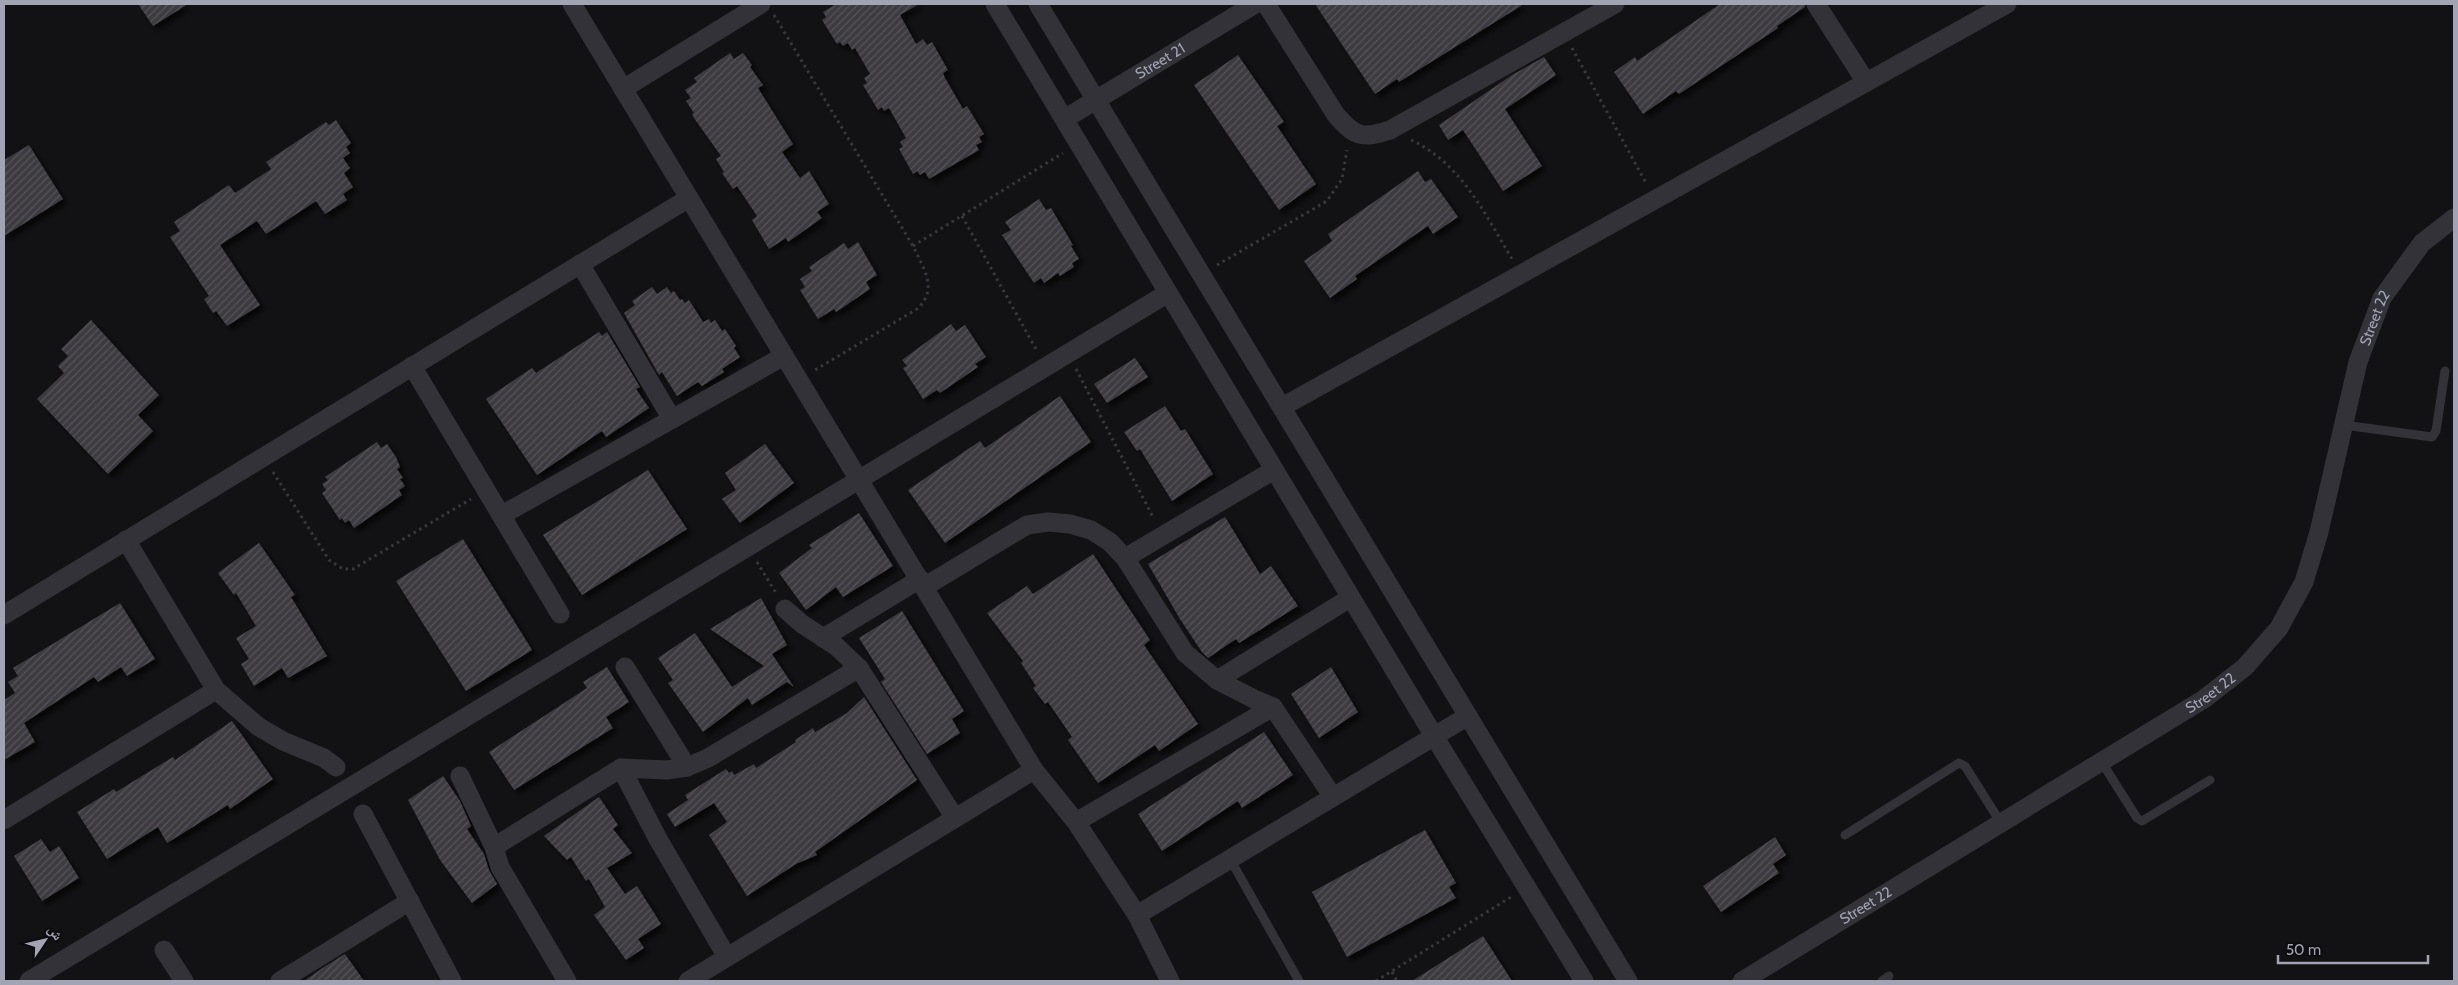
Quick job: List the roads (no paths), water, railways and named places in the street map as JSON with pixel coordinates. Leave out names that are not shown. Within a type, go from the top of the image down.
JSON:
[{"type":"street","points":[[572,4],[1034,770],[1076,822],[1137,915],[1170,981]]},
{"type":"street","points":[[995,4],[1066,118],[1350,598],[1584,981]]},
{"type":"street","points":[[1038,4],[1628,981]]},
{"type":"street","name":"Street 21","points":[[1066,118],[1255,4]]},
{"type":"street","points":[[1266,4],[1336,115],[1350,131],[1370,136],[1390,130],[1615,4]]},
{"type":"street","points":[[1816,4],[1866,82]]},
{"type":"street","points":[[1282,407],[2007,4]]},
{"type":"street","points":[[623,89],[767,8]]},
{"type":"street","points":[[4,615],[689,198]]},
{"type":"street","name":"Street 22","points":[[1742,981],[1762,976],[2001,822],[2204,698],[2245,667],[2279,628],[2304,582],[2319,532],[2358,362],[2382,298],[2422,243],[2454,218]]},
{"type":"street","points":[[580,264],[672,419]]},
{"type":"street","points":[[29,981],[1168,293]]},
{"type":"street","points":[[502,515],[784,356]]},
{"type":"street","points":[[412,366],[560,614]]},
{"type":"street","points":[[1125,558],[1274,470]]},
{"type":"street","points":[[823,638],[1027,525],[1048,522],[1070,524],[1091,530],[1110,542],[1125,558],[1185,653],[1218,680],[1273,707],[1332,797]]},
{"type":"street","points":[[126,540],[216,690],[259,727],[283,741],[324,758],[336,767]]},
{"type":"street","points":[[1218,680],[1350,598]]},
{"type":"street","points":[[785,609],[802,624],[836,646],[859,668],[955,818]]},
{"type":"street","points":[[626,667],[687,767]]},
{"type":"street","points":[[494,847],[621,768],[667,770],[687,767],[708,758],[859,668]]},
{"type":"street","points":[[4,820],[216,690]]},
{"type":"street","points":[[1076,822],[1273,707]]},
{"type":"street","points":[[1137,915],[1468,716]]},
{"type":"street","points":[[621,768],[658,839],[727,957]]},
{"type":"street","points":[[688,981],[1034,770]]},
{"type":"street","points":[[460,776],[494,847],[500,867],[567,981]]},
{"type":"street","points":[[363,814],[452,981]]},
{"type":"street","points":[[280,981],[410,902]]},
{"type":"street","points":[[164,950],[184,981]]},
{"type":"lane","points":[[2344,425],[2432,437],[2436,431],[2445,371]]},
{"type":"lane","points":[[2101,761],[2139,821],[2145,820],[2210,780]]},
{"type":"lane","points":[[1845,835],[1959,763],[1965,766],[2001,822]]},
{"type":"lane","points":[[1230,859],[1298,981]]}]
